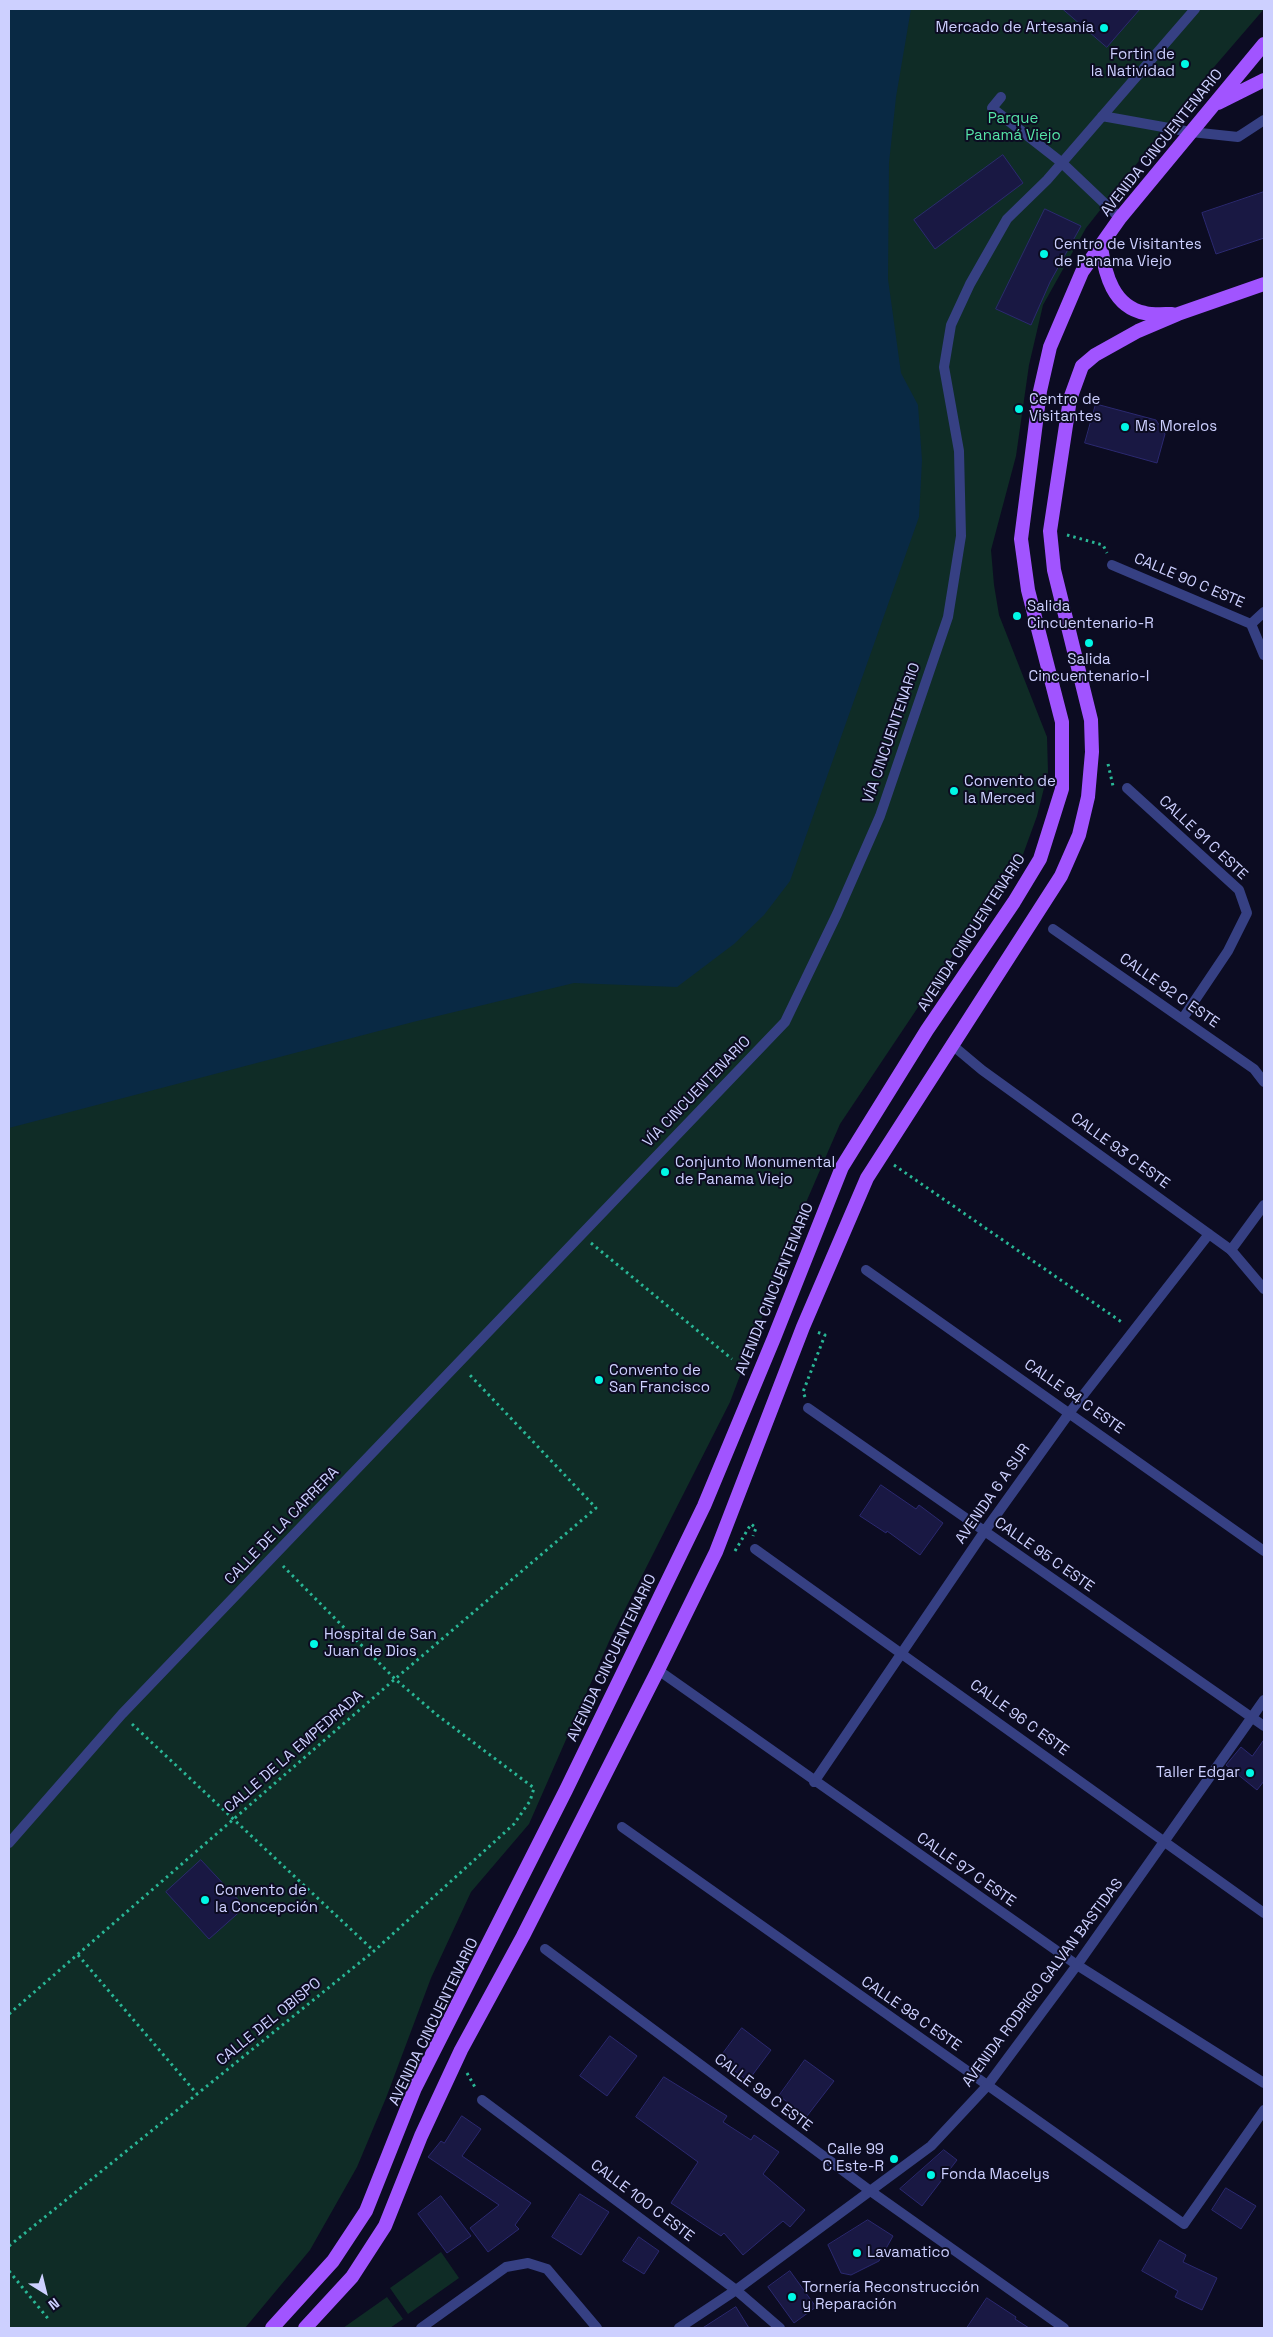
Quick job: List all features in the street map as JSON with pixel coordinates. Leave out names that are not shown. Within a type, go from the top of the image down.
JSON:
[{"type":"main road","name":"AVENIDA CINCUENTENARIO","points":[[272,2328],[333,2261],[366,2211],[415,2088],[562,1799],[704,1506],[842,1167],[927,1030],[1014,902],[1040,859],[1062,789],[1062,722],[1028,590],[1021,539],[1040,391],[1050,347],[1082,272],[1120,218],[1264,44]]},
{"type":"main road","points":[[1212,106],[1264,80]]},
{"type":"main road","points":[[1101,247],[1104,270],[1113,290],[1125,305],[1145,313],[1178,314]]},
{"type":"main road","points":[[305,2328],[352,2277],[385,2226],[421,2136],[461,2050],[523,1936],[716,1552],[802,1326],[867,1178],[951,1044],[1061,876],[1079,835],[1088,797],[1092,752],[1091,720],[1054,570],[1050,531],[1070,399],[1082,366],[1095,355],[1138,331],[1178,314],[1264,284]]},
{"type":"street","name":"VÍA CINCUENTENARIO","points":[[581,1235],[785,1022],[837,914],[880,816],[948,617],[961,536],[959,451],[944,367],[951,325],[970,284],[1007,219],[1050,176],[1195,9]]},
{"type":"street","points":[[1001,98],[992,108],[1061,162],[1120,218]]},
{"type":"street","points":[[1102,116],[1191,132],[1238,136],[1264,120]]},
{"type":"street","name":"CALLE 90 C ESTE","points":[[1112,565],[1251,624],[1264,655]]},
{"type":"street","points":[[1251,624],[1264,612]]},
{"type":"street","name":"CALLE 91 C ESTE","points":[[1127,788],[1239,890],[1247,913],[1228,951],[1182,1018]]},
{"type":"street","name":"CALLE 92 C ESTE","points":[[1053,930],[1254,1069],[1264,1082]]},
{"type":"street","name":"CALLE 93 C ESTE","points":[[951,1044],[982,1070],[1230,1250],[1264,1289]]},
{"type":"street","points":[[1230,1250],[1264,1205]]},
{"type":"street","name":"AVENIDA 6 A SUR","points":[[814,1782],[984,1532],[1070,1412],[1209,1234]]},
{"type":"street","name":"CALLE DE LA CARRERA","points":[[9,1842],[122,1714],[460,1364],[581,1235]]},
{"type":"street","name":"CALLE 94 C ESTE","points":[[866,1270],[1070,1412],[1264,1551]]},
{"type":"street","name":"CALLE 95 C ESTE","points":[[808,1408],[1264,1726]]},
{"type":"street","name":"CALLE 96 C ESTE","points":[[755,1549],[1264,1912]]},
{"type":"street","name":"CALLE 97 C ESTE","points":[[658,1670],[814,1782],[1077,1965],[1264,2083]]},
{"type":"street","name":"AVENIDA RODRIGO GALVAN BASTIDAS","points":[[679,2328],[736,2290],[931,2146],[987,2086],[1077,1965],[1264,1700]]},
{"type":"street","name":"CALLE 98 C ESTE","points":[[622,1827],[1184,2224],[1264,2110]]},
{"type":"street","name":"CALLE 99 C ESTE","points":[[544,1949],[869,2190],[1064,2328]]},
{"type":"street","name":"CALLE 100 C ESTE","points":[[482,2100],[736,2290],[780,2328]]},
{"type":"street","points":[[421,2328],[506,2267],[528,2263],[547,2269],[597,2328]]},
{"type":"path","points":[[1050,531],[1103,545],[1112,565]]},
{"type":"path","points":[[880,1156],[1134,1330]]},
{"type":"path","points":[[581,1235],[732,1359]]},
{"type":"path","points":[[802,1326],[824,1335],[803,1392],[808,1408]]},
{"type":"path","name":"CALLE DE LA EMPEDRADA","points":[[9,2014],[395,1679],[596,1508],[460,1364]]},
{"type":"path","points":[[273,1556],[395,1679]]},
{"type":"path","name":"CALLE DEL OBISPO","points":[[9,2246],[374,1951],[514,1824],[530,1801],[534,1788],[437,1715],[395,1679]]},
{"type":"path","points":[[122,1714],[374,1951]]},
{"type":"path","points":[[78,1955],[197,2094]]},
{"type":"path","points":[[9,2272],[50,2321]]},
{"type":"green space","name":"Parque Panamá Viejo","points":[[9,9],[1264,9],[1202,81],[1086,228],[1043,305],[1029,365],[1016,456],[991,550],[999,615],[1047,737],[1048,772],[1037,816],[1021,860],[991,898],[840,1124],[801,1214],[730,1402],[611,1637],[529,1824],[471,1892],[431,1978],[386,2098],[357,2167],[310,2250],[245,2328],[9,2328]]},
{"type":"green space","points":[[441,2252],[459,2278],[408,2314],[390,2288]]},
{"type":"green space","points":[[387,2297],[403,2319],[390,2328],[343,2328]]},
{"type":"water","points":[[9,9],[911,9],[896,97],[889,163],[888,279],[901,373],[918,405],[922,460],[919,517],[790,881],[764,915],[734,944],[677,987],[574,983],[413,1022],[9,1128]]},
{"type":"building","name":"Mercado de Artesanía","points":[[1063,9],[1140,9],[1107,47]]},
{"type":"building","points":[[1003,155],[1023,183],[935,249],[914,220]]},
{"type":"building","points":[[1264,192],[1264,238],[1216,254],[1202,213]]},
{"type":"building","name":"Centro de Visitantes de Panama Viejo","points":[[1045,209],[1081,226],[1050,282],[1031,325],[996,309]]},
{"type":"building","name":"Ms Morelos","points":[[1096,404],[1156,420],[1165,434],[1157,463],[1085,443]]},
{"type":"building","points":[[881,1485],[916,1509],[919,1505],[943,1523],[920,1555],[887,1531],[886,1533],[860,1516]]},
{"type":"building","name":"Taller Edgar","points":[[1264,1740],[1264,1781],[1257,1790],[1226,1765],[1241,1747],[1252,1756]]},
{"type":"building","name":"Convento de la Concepción","points":[[201,1860],[245,1907],[209,1939],[166,1892]]},
{"type":"building","points":[[742,2028],[771,2050],[748,2081],[719,2059]]},
{"type":"building","points":[[610,2036],[637,2056],[607,2096],[580,2076]]},
{"type":"building","points":[[805,2060],[834,2081],[807,2116],[779,2096]]},
{"type":"building","points":[[664,2077],[727,2116],[723,2122],[751,2140],[754,2135],[779,2152],[763,2174],[805,2210],[790,2227],[783,2221],[743,2255],[724,2233],[721,2236],[671,2203],[698,2162],[636,2117]]},
{"type":"building","points":[[462,2116],[481,2129],[462,2156],[531,2203],[515,2225],[519,2229],[488,2252],[470,2228],[499,2205],[428,2157],[441,2141],[444,2143]]},
{"type":"building","name":"Fonda Macelys","points":[[944,2150],[957,2160],[922,2206],[900,2189]]},
{"type":"building","points":[[1226,2188],[1256,2206],[1241,2229],[1212,2210]]},
{"type":"building","points":[[580,2194],[609,2212],[581,2255],[552,2237]]},
{"type":"building","points":[[441,2196],[471,2236],[447,2253],[418,2214]]},
{"type":"building","name":"Lavamatico","points":[[868,2220],[893,2236],[879,2261],[851,2275],[841,2273],[828,2245]]},
{"type":"building","points":[[639,2237],[659,2251],[644,2274],[623,2261]]},
{"type":"building","points":[[1160,2240],[1186,2255],[1183,2262],[1217,2278],[1202,2310],[1175,2297],[1178,2291],[1142,2271]]},
{"type":"building","name":"Tornería Reconstrucción y Reparación","points":[[790,2271],[816,2307],[794,2323],[768,2287]]},
{"type":"building","points":[[987,2298],[1016,2317],[1015,2319],[1029,2328],[967,2328]]},
{"type":"building","points":[[736,2307],[749,2328],[703,2328]]},
{"type":"place","name":"Mercado de Artesanía","points":[[1104,28]]},
{"type":"place","name":"Fortin de la Natividad","points":[[1185,64]]},
{"type":"place","name":"Centro de Visitantes de Panama Viejo","points":[[1044,254]]},
{"type":"place","name":"Centro de Visitantes","points":[[1019,409]]},
{"type":"place","name":"Ms Morelos","points":[[1125,427]]},
{"type":"place","name":"Salida Cincuentenario-R","points":[[1017,616]]},
{"type":"place","name":"Salida Cincuentenario-I","points":[[1089,643]]},
{"type":"place","name":"Convento de la Merced","points":[[954,791]]},
{"type":"place","name":"Conjunto Monumental de Panama Viejo","points":[[665,1172]]},
{"type":"place","name":"Convento de San Francisco","points":[[599,1380]]},
{"type":"place","name":"Hospital de San Juan de Dios","points":[[314,1644]]},
{"type":"place","name":"Taller Edgar","points":[[1250,1773]]},
{"type":"place","name":"Convento de la Concepción","points":[[205,1900]]},
{"type":"place","name":"Calle 99 C Este-R","points":[[894,2159]]},
{"type":"place","name":"Fonda Macelys","points":[[931,2175]]},
{"type":"place","name":"Lavamatico","points":[[857,2253]]},
{"type":"place","name":"Tornería Reconstrucción y Reparación","points":[[792,2297]]}]
